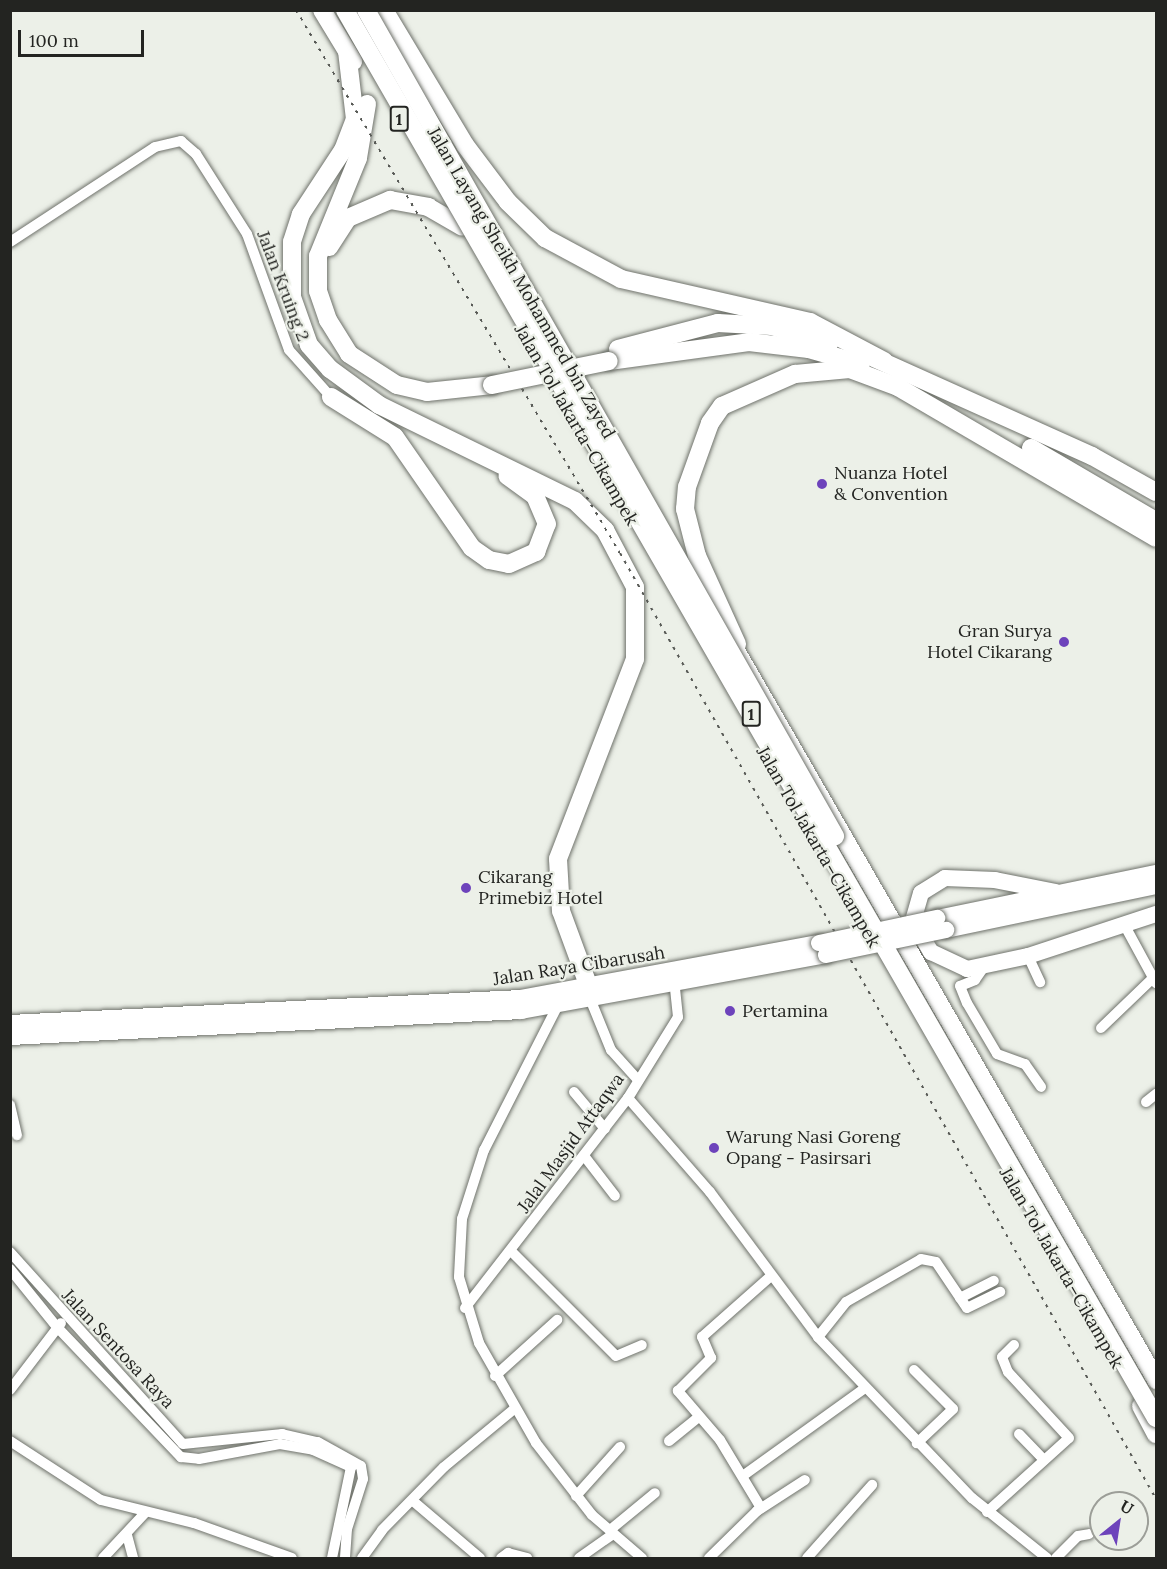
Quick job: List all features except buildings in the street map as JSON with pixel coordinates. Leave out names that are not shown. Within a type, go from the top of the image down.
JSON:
[{"type":"highway","points":[[322,10],[362,77],[367,115],[358,158],[318,256],[318,291],[328,320],[355,359],[397,385],[444,392],[608,357],[721,343],[777,344],[840,356],[955,408],[1156,521]]},
{"type":"highway","name":"Jalan Tol Jakarta–Cikampek","points":[[336,10],[1156,1434]]},
{"type":"highway","name":"Jalan Layang Sheikh Mohammed bin Zayed","points":[[345,10],[1156,1418]]},
{"type":"highway","name":"Jalan Tol Jakarta–Cikampek","points":[[366,10],[715,618],[742,654],[1156,1380]]},
{"type":"highway","name":"Jalan Layang Sheikh Mohammed bin Zayed","points":[[366,10],[1156,1400]]},
{"type":"highway","points":[[384,10],[465,145],[508,202],[545,238],[621,279],[810,322],[884,361],[1092,456],[1156,492]]},
{"type":"highway","points":[[347,51],[355,119],[296,228],[290,260],[295,315],[309,345],[330,369],[379,405],[575,501],[605,530],[634,587],[635,659],[558,859],[561,911],[590,994]]},
{"type":"highway","points":[[462,227],[408,200],[374,203],[348,218],[333,237],[325,262],[327,294],[351,343],[385,370],[438,384],[492,381]]},
{"type":"highway","points":[[608,357],[718,323],[772,326],[884,361]]},
{"type":"highway","points":[[742,654],[697,556],[685,509],[687,487],[710,423],[722,406],[795,374],[850,369],[898,387],[1156,538]]},
{"type":"highway","points":[[331,397],[394,437],[481,556],[510,564],[526,560],[546,535],[543,508],[527,489],[471,452]]},
{"type":"main road","points":[[1056,892],[958,878],[926,888],[913,915],[931,952],[954,966],[984,967],[1028,956],[1156,914]]},
{"type":"main road","name":"Jalan Raya Cibarusah","points":[[942,924],[1056,892],[1152,879]]},
{"type":"main road","name":"Jalan Raya Cibarusah","points":[[10,1037],[555,1000],[822,949],[1152,879]]},
{"type":"main road","name":"Jalan Raya Cibarusah","points":[[590,994],[675,987],[822,949]]},
{"type":"main road","name":"Jalan Raya Cibarusah","points":[[10,1023],[555,1000]]},
{"type":"street","name":"Jalan Kruing 2","points":[[10,242],[155,147],[181,141],[196,154],[247,234],[289,350],[331,397]]},
{"type":"street","points":[[1101,1028],[1155,980],[1125,926]]},
{"type":"street","points":[[1028,956],[1040,982]]},
{"type":"street","points":[[984,967],[975,980],[960,986],[967,1003],[997,1054],[1025,1064],[1041,1087]]},
{"type":"street","name":"Jalal Masjid Attaqwa","points":[[465,1308],[585,1157],[628,1098],[678,1017],[675,987]]},
{"type":"street","points":[[590,994],[611,1050],[638,1080]]},
{"type":"street","points":[[555,1000],[496,1118],[474,1177],[457,1250],[465,1308],[495,1376],[514,1409],[576,1496],[611,1532],[642,1558]]},
{"type":"street","points":[[574,1092],[605,1129]]},
{"type":"street","points":[[1146,1102],[1156,1094]]},
{"type":"street","points":[[628,1098],[710,1192],[818,1337],[917,1443],[987,1512],[1047,1558]]},
{"type":"street","points":[[10,1105],[17,1135]]},
{"type":"street","points":[[585,1157],[615,1196]]},
{"type":"street","points":[[511,1251],[616,1356],[642,1345]]},
{"type":"street","name":"Jalan Sentosa Raya","points":[[10,1252],[65,1318],[183,1444],[282,1434],[354,1460],[363,1479],[347,1529],[345,1558]]},
{"type":"street","points":[[818,1337],[846,1302],[921,1259],[936,1262],[960,1298],[972,1308],[1000,1292]]},
{"type":"street","name":"Jalan Sentosa Raya","points":[[10,1269],[57,1327],[181,1457],[199,1459],[280,1444],[313,1450],[351,1467],[332,1558]]},
{"type":"street","points":[[761,1508],[744,1475],[678,1391],[711,1358],[702,1337],[771,1276]]},
{"type":"street","points":[[960,1298],[994,1281]]},
{"type":"street","points":[[10,1390],[65,1318]]},
{"type":"street","points":[[495,1376],[557,1320]]},
{"type":"street","points":[[987,1512],[1070,1435],[1008,1372],[1002,1357],[1014,1345]]},
{"type":"street","points":[[914,1370],[953,1409],[917,1443]]},
{"type":"street","points":[[744,1475],[865,1388]]},
{"type":"street","points":[[362,1558],[413,1501],[514,1409]]},
{"type":"street","points":[[669,1441],[697,1418]]},
{"type":"street","points":[[1019,1434],[1044,1460]]},
{"type":"street","points":[[10,1441],[89,1494],[145,1513],[194,1523],[272,1555],[292,1558]]},
{"type":"street","points":[[576,1496],[620,1447]]},
{"type":"street","points":[[709,1558],[761,1508],[805,1479]]},
{"type":"street","points":[[807,1558],[872,1485]]},
{"type":"street","points":[[579,1558],[655,1493]]},
{"type":"street","points":[[413,1501],[480,1558]]},
{"type":"street","points":[[104,1558],[145,1513]]},
{"type":"street","points":[[1056,1558],[1078,1536],[1089,1534]]},
{"type":"street","points":[[127,1535],[133,1558]]},
{"type":"street","points":[[501,1558],[508,1553],[527,1558]]},
{"type":"railway","points":[[296,10],[620,553],[1156,1499]]},
{"type":"place","name":"Nuanza Hotel & Convention","points":[[822,484]]},
{"type":"place","name":"Gran Surya Hotel Cikarang","points":[[1064,642]]},
{"type":"place","name":"Cikarang Primebiz Hotel","points":[[466,888]]},
{"type":"place","name":"Pertamina","points":[[730,1011]]},
{"type":"place","name":"Warung Nasi Goreng Opang - Pasirsari","points":[[714,1148]]}]
